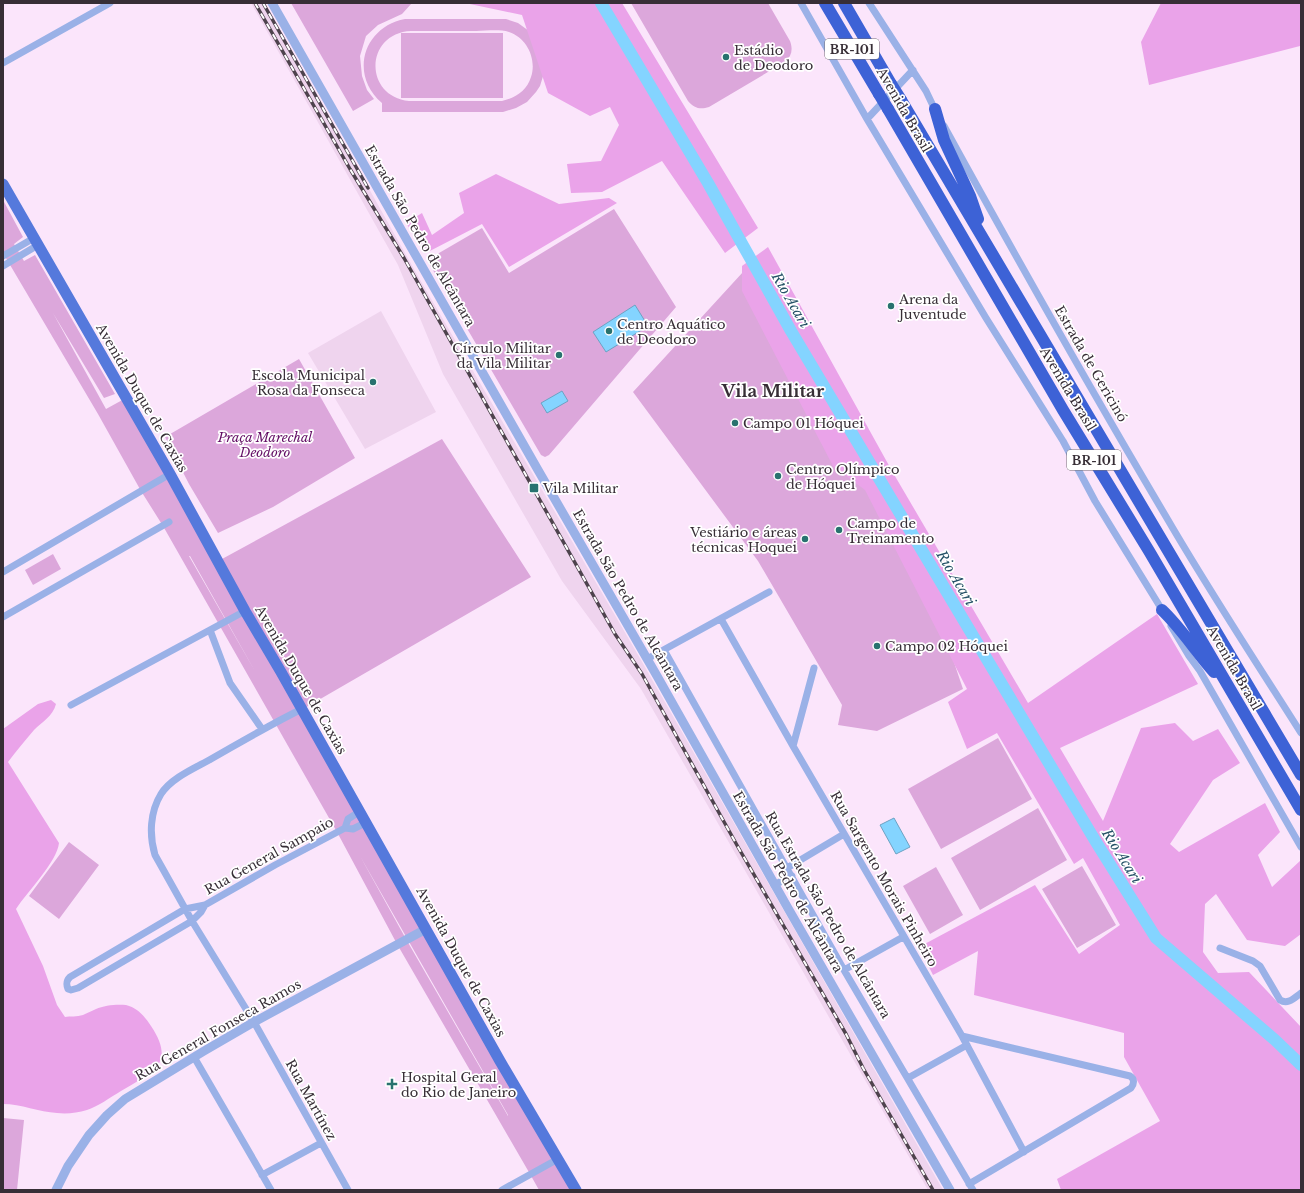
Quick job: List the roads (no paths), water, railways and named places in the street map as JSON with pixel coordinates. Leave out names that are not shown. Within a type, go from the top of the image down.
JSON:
[{"type":"highway","name":"Avenida Brasil","points":[[825,3],[1063,410],[1149,551],[1301,810]]},
{"type":"highway","name":"Avenida Brasil","points":[[844,3],[1301,774]]},
{"type":"highway","points":[[935,109],[944,140],[970,196],[989,248]]},
{"type":"highway","points":[[1162,610],[1173,621],[1200,656],[1227,684]]},
{"type":"main road","name":"Avenida Duque de Caxias","points":[[3,184],[170,474],[245,611],[576,1190]]},
{"type":"street","points":[[3,63],[110,3]]},
{"type":"street","name":"Estrada São Pedro de Alcântara","points":[[272,3],[647,659],[774,885],[950,1190]]},
{"type":"street","points":[[801,3],[867,119],[986,318],[1063,441],[1096,501],[1189,656],[1200,671],[1301,847]]},
{"type":"street","name":"Estrada de Gericinó","points":[[869,3],[926,91],[1055,326],[1168,520],[1207,585],[1301,733]]},
{"type":"street","points":[[867,119],[913,70]]},
{"type":"street","points":[[3,256],[36,242]]},
{"type":"street","points":[[3,266],[36,242]]},
{"type":"street","points":[[3,572],[170,474]]},
{"type":"street","points":[[3,617],[169,522]]},
{"type":"street","points":[[647,659],[769,592]]},
{"type":"street","points":[[71,705],[245,611]]},
{"type":"street","name":"Rua Sargento Morais Pinheiro","points":[[721,619],[903,937],[962,1036],[1024,1152]]},
{"type":"street","points":[[210,630],[230,683],[262,729]]},
{"type":"street","name":"Rua Estrada São Pedro de Alcântara","points":[[664,650],[844,970],[971,1187]]},
{"type":"street","points":[[793,746],[814,668]]},
{"type":"street","name":"Rua Martínez","points":[[302,709],[262,729],[176,779],[162,793],[156,806],[150,833],[155,855],[192,921],[254,1022],[348,1190]]},
{"type":"street","name":"Rua General Sampaio","points":[[344,828],[348,819],[359,812]]},
{"type":"street","name":"Rua General Sampaio","points":[[205,905],[201,912],[192,921],[78,988],[71,990],[68,989],[66,985],[67,980],[70,977],[185,909],[205,905],[344,828],[353,829],[366,822]]},
{"type":"street","points":[[787,868],[844,834]]},
{"type":"street","points":[[774,885],[792,876]]},
{"type":"street","name":"Rua General Fonseca Ramos","points":[[56,1190],[68,1166],[84,1141],[107,1115],[125,1100],[254,1022],[426,929]]},
{"type":"street","points":[[844,970],[903,937]]},
{"type":"street","points":[[126,944],[132,956]]},
{"type":"street","points":[[1220,948],[1253,961],[1260,966],[1282,1002],[1289,1001],[1301,993]]},
{"type":"street","points":[[962,1036],[1130,1076],[1134,1081],[1131,1088],[1024,1152],[971,1187]]},
{"type":"street","points":[[908,1078],[967,1046]]},
{"type":"street","points":[[194,1057],[271,1190]]},
{"type":"street","points":[[262,1175],[321,1143]]},
{"type":"street","points":[[502,1190],[558,1159]]},
{"type":"water","points":[[635,305],[648,326],[606,352],[593,332]]},
{"type":"water","points":[[562,391],[568,401],[547,413],[541,403]]},
{"type":"water","points":[[894,818],[910,847],[896,854],[880,825]]},
{"type":"waterway","name":"Rio Acari","points":[[601,3],[708,183],[791,331],[1096,842],[1156,938],[1275,1040],[1301,1065]]},
{"type":"railway","points":[[255,3],[350,169],[404,258],[615,634],[642,674],[738,847],[846,1034],[863,1068],[933,1190]]},
{"type":"railway","points":[[263,3],[368,188]]},
{"type":"place","name":"Estádio de Deodoro","points":[[726,57]]},
{"type":"place","name":"Arena da Juventude","points":[[891,306]]},
{"type":"place","name":"Centro Aquático de Deodoro","points":[[609,331]]},
{"type":"place","name":"Círculo Militar da Vila Militar","points":[[559,355]]},
{"type":"place","name":"Escola Municipal Rosa da Fonseca","points":[[373,382]]},
{"type":"place","name":"Campo 01 Hóquei","points":[[735,423]]},
{"type":"place","name":"Centro Olímpico de Hóquei","points":[[778,476]]},
{"type":"place","name":"Vila Militar","points":[[534,488]]},
{"type":"place","name":"Campo de Treinamento","points":[[839,530]]},
{"type":"place","name":"Vestiário e áreas técnicas Hoquei","points":[[805,539]]},
{"type":"place","name":"Campo 02 Hóquei","points":[[877,646]]},
{"type":"place","name":"Hospital Geral do Rio de Janeiro","points":[[392,1084]]},
{"type":"district","name":"Vila Militar","points":[[773,391]]},
{"type":"park label","name":"Praça Marechal Deodoro","points":[[265,444]]}]
